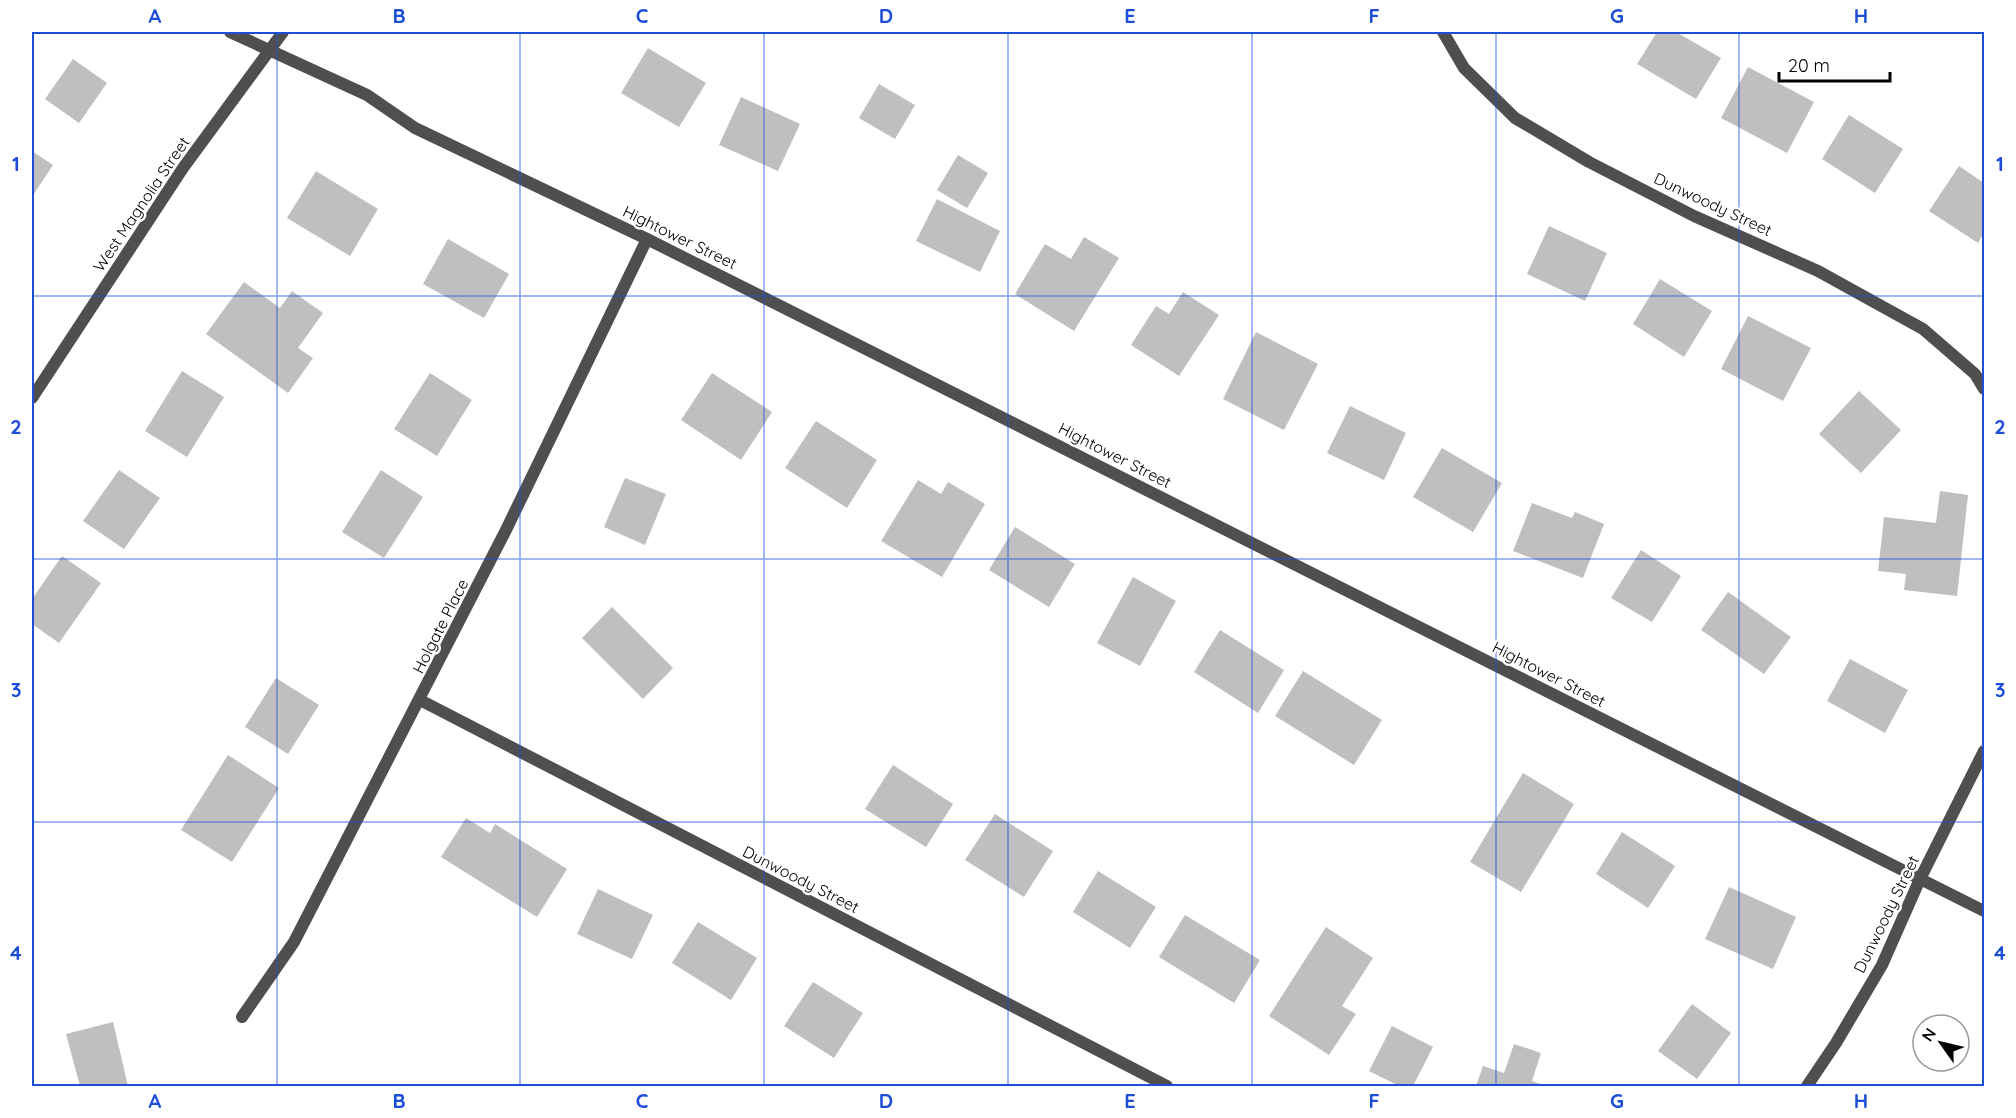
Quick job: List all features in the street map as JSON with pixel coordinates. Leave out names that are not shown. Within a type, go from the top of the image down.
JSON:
[{"type":"street","name":"Hightower Street","points":[[230,32],[367,95],[415,128],[647,239],[1984,911]]},
{"type":"street","name":"West Magnolia Street","points":[[32,398],[183,168],[283,32]]},
{"type":"street","name":"Dunwoody Street","points":[[1443,32],[1464,69],[1515,118],[1589,162],[1694,216],[1818,271],[1923,329],[1975,374],[1984,389]]},
{"type":"street","name":"Holgate Place","points":[[242,1017],[294,942],[420,700],[507,530],[647,239]]},
{"type":"street","name":"Dunwoody Street","points":[[420,700],[1167,1086]]},
{"type":"street","name":"Dunwoody Street","points":[[1807,1086],[1836,1044],[1882,965],[1920,879],[1984,752]]},
{"type":"building","points":[[1657,32],[1676,32],[1721,58],[1696,99],[1637,64]]},
{"type":"building","points":[[648,48],[706,83],[679,127],[621,93]]},
{"type":"building","points":[[73,59],[107,83],[79,123],[45,99]]},
{"type":"building","points":[[1748,67],[1814,102],[1787,153],[1721,118]]},
{"type":"building","points":[[879,84],[915,105],[895,139],[859,118]]},
{"type":"building","points":[[741,97],[800,124],[778,171],[719,145]]},
{"type":"building","points":[[1849,115],[1903,149],[1875,193],[1822,159]]},
{"type":"building","points":[[32,151],[53,165],[32,197]]},
{"type":"building","points":[[958,155],[988,173],[967,208],[937,190]]},
{"type":"building","points":[[1959,166],[1984,183],[1984,233],[1978,243],[1929,211]]},
{"type":"building","points":[[316,171],[378,209],[350,256],[287,218]]},
{"type":"building","points":[[937,199],[1000,231],[980,272],[916,241]]},
{"type":"building","points":[[1549,226],[1607,253],[1585,301],[1527,274]]},
{"type":"building","points":[[1084,237],[1119,258],[1074,331],[1015,294],[1045,244],[1071,259]]},
{"type":"building","points":[[448,239],[509,274],[484,318],[423,284]]},
{"type":"building","points":[[1660,279],[1712,311],[1684,357],[1633,324]]},
{"type":"building","points":[[244,282],[280,308],[292,291],[323,313],[298,348],[313,358],[288,393],[206,334]]},
{"type":"building","points":[[1183,292],[1219,315],[1179,376],[1131,345],[1156,306],[1169,314]]},
{"type":"building","points":[[1748,316],[1811,348],[1783,401],[1721,369]]},
{"type":"building","points":[[1256,332],[1318,364],[1284,430],[1223,399]]},
{"type":"building","points":[[182,371],[224,397],[187,457],[145,431]]},
{"type":"building","points":[[430,373],[472,400],[437,456],[394,429]]},
{"type":"building","points":[[712,373],[772,412],[741,460],[681,420]]},
{"type":"building","points":[[1859,391],[1901,430],[1861,473],[1819,434]]},
{"type":"building","points":[[1350,406],[1406,433],[1384,480],[1327,453]]},
{"type":"building","points":[[816,421],[877,460],[847,508],[785,468]]},
{"type":"building","points":[[1442,448],[1502,483],[1473,532],[1413,497]]},
{"type":"building","points":[[119,470],[160,498],[124,549],[83,521]]},
{"type":"building","points":[[381,470],[423,497],[384,558],[342,532]]},
{"type":"building","points":[[625,478],[666,494],[645,545],[604,527]]},
{"type":"building","points":[[918,480],[941,494],[948,482],[985,504],[942,577],[881,541]]},
{"type":"building","points":[[1940,491],[1968,495],[1957,596],[1904,590],[1906,574],[1878,571],[1884,517],[1936,523]]},
{"type":"building","points":[[1532,503],[1572,518],[1575,512],[1604,524],[1583,578],[1513,551]]},
{"type":"building","points":[[1015,527],[1075,564],[1049,607],[989,570]]},
{"type":"building","points":[[1641,550],[1681,576],[1652,622],[1611,598]]},
{"type":"building","points":[[62,556],[101,583],[59,643],[32,624],[32,599]]},
{"type":"building","points":[[1133,577],[1176,601],[1140,666],[1097,643]]},
{"type":"building","points":[[1728,592],[1791,637],[1764,674],[1701,630]]},
{"type":"building","points":[[612,607],[673,668],[643,699],[582,638]]},
{"type":"building","points":[[1220,630],[1284,670],[1258,713],[1194,672]]},
{"type":"building","points":[[1850,659],[1908,690],[1885,733],[1827,701]]},
{"type":"building","points":[[1303,671],[1382,720],[1354,765],[1275,716]]},
{"type":"building","points":[[276,678],[319,705],[288,754],[245,727]]},
{"type":"building","points":[[228,755],[279,788],[232,862],[181,830]]},
{"type":"building","points":[[893,765],[953,804],[926,847],[865,809]]},
{"type":"building","points":[[1523,773],[1574,804],[1521,892],[1470,862]]},
{"type":"building","points":[[995,814],[1053,851],[1024,897],[965,860]]},
{"type":"building","points":[[466,818],[490,833],[495,824],[567,869],[537,917],[441,857]]},
{"type":"building","points":[[1622,832],[1675,866],[1648,908],[1596,874]]},
{"type":"building","points":[[1098,871],[1156,907],[1130,948],[1073,912]]},
{"type":"building","points":[[1729,887],[1796,917],[1773,969],[1705,939]]},
{"type":"building","points":[[598,889],[653,915],[632,959],[577,934]]},
{"type":"building","points":[[1185,915],[1260,960],[1234,1003],[1159,957]]},
{"type":"building","points":[[698,922],[757,958],[731,1000],[672,963]]},
{"type":"building","points":[[1326,927],[1373,958],[1342,1006],[1356,1014],[1329,1055],[1269,1016]]},
{"type":"building","points":[[813,982],[863,1013],[834,1058],[784,1026]]},
{"type":"building","points":[[1692,1004],[1731,1033],[1697,1079],[1658,1051]]},
{"type":"building","points":[[113,1022],[128,1086],[80,1086],[66,1034]]},
{"type":"building","points":[[1392,1026],[1433,1047],[1413,1086],[1399,1086],[1369,1071]]},
{"type":"building","points":[[1514,1044],[1541,1053],[1532,1081],[1547,1086],[1476,1086],[1483,1066],[1504,1073]]}]
